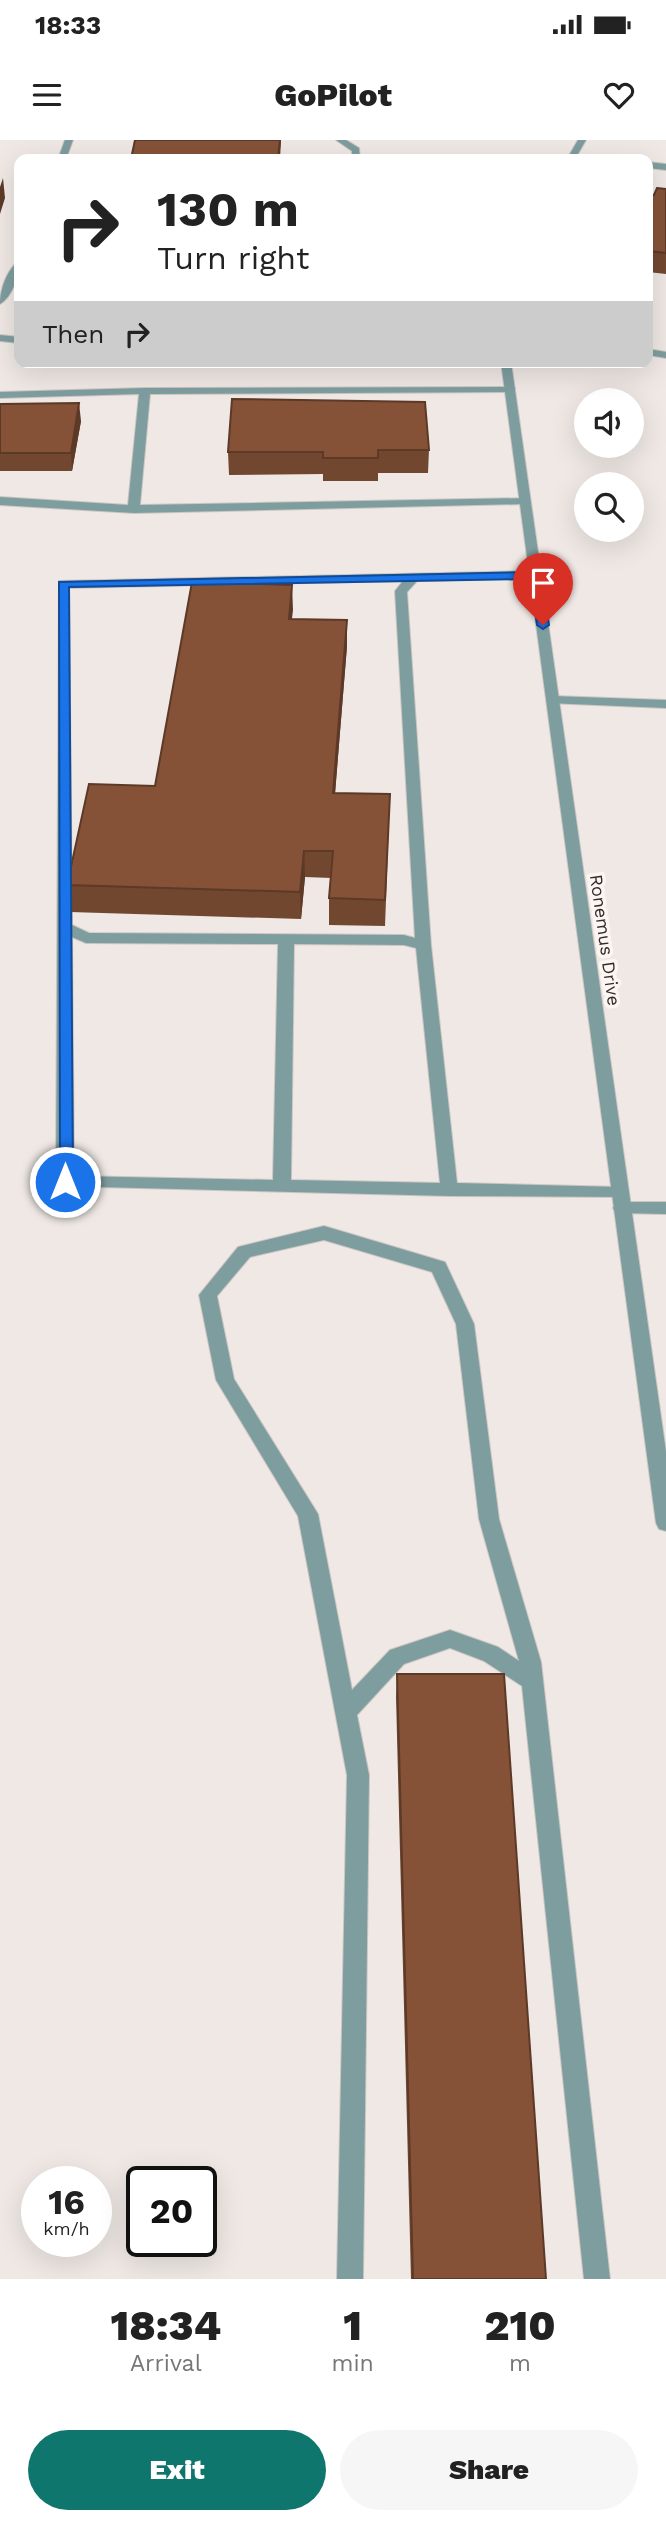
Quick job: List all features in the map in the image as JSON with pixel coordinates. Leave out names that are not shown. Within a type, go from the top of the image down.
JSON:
[{"type":"street","points":[[340,140],[356,150],[356,154]]},
{"type":"street","points":[[0,301],[14,274]]},
{"type":"street","name":"Ronemus Drive","points":[[507,368],[666,1523]]},
{"type":"street","points":[[0,395],[145,391],[511,390]]},
{"type":"street","points":[[134,509],[145,391]]},
{"type":"street","points":[[0,501],[134,509],[526,500]]},
{"type":"street","points":[[536,575],[63,584],[65,1182],[449,1189],[621,1201],[666,1208]]},
{"type":"street","points":[[414,577],[401,591],[423,945],[449,1189]]},
{"type":"street","points":[[553,700],[666,704]]},
{"type":"street","points":[[64,927],[86,938],[404,940],[423,945]]},
{"type":"street","points":[[282,1186],[286,939]]},
{"type":"street","points":[[350,2279],[358,1774],[308,1514],[225,1380],[208,1295],[244,1252],[324,1233],[439,1267],[465,1324],[489,1519],[533,1681],[597,2279]]},
{"type":"street","points":[[346,1712],[397,1657],[450,1639],[491,1654],[533,1681]]},
{"type":"building","points":[[135,140],[280,140],[279,154],[132,154]]},
{"type":"building","points":[[657,188],[666,189],[666,253],[653,252],[654,195]]},
{"type":"building","points":[[232,399],[425,402],[429,450],[378,450],[378,458],[323,458],[323,452],[228,452]]},
{"type":"building","points":[[79,403],[71,453],[0,453],[0,404]]},
{"type":"building","points":[[192,582],[292,585],[289,619],[347,620],[333,793],[390,794],[385,900],[329,898],[333,851],[304,851],[300,892],[67,885],[89,784],[155,786]]},
{"type":"building","points":[[397,1674],[504,1674],[546,2279],[413,2279]]},
{"type":"route","points":[[65,1182],[63,584],[536,575],[543,625]]}]
